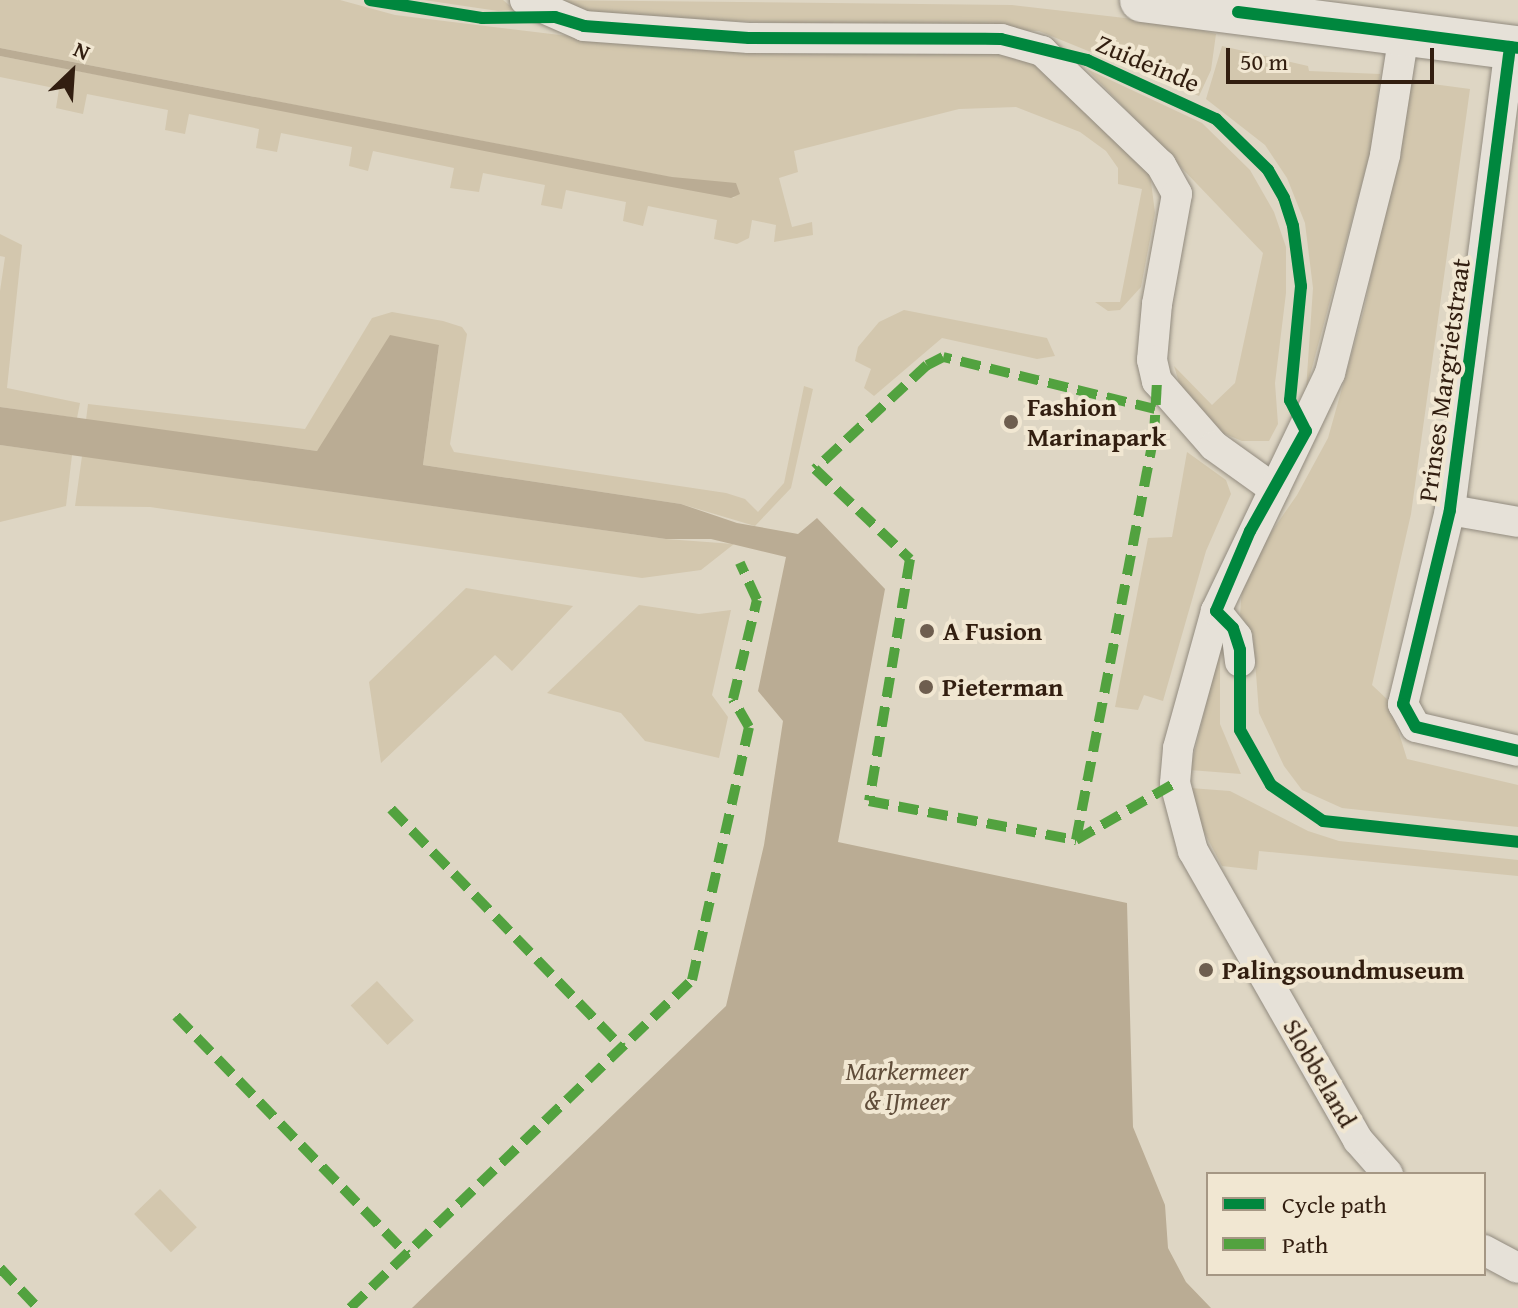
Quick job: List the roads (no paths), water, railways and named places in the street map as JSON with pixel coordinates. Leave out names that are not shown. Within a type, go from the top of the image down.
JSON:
[{"type":"main road","points":[[1142,0],[1514,48]]},
{"type":"street","points":[[525,0],[584,26],[749,38],[1001,39],[1042,51],[1155,159],[1178,204],[1157,304],[1152,360],[1157,381],[1214,446],[1274,489]]},
{"type":"street","points":[[1240,662],[1237,637],[1216,611],[1330,373],[1385,155],[1404,33]]},
{"type":"street","name":"Prinses Margrietstraat","points":[[1514,48],[1450,510],[1403,704],[1405,714],[1416,727],[1518,751]]},
{"type":"street","points":[[1450,510],[1518,522]]},
{"type":"street","name":"Slobbeland","points":[[1216,611],[1178,748],[1177,803],[1193,851],[1358,1140],[1386,1172]]},
{"type":"street","points":[[1486,1251],[1518,1268]]},
{"type":"place","name":"Fashion Marinapark","points":[[1011,422]]},
{"type":"place","name":"A Fusion","points":[[927,631]]},
{"type":"place","name":"Pieterman","points":[[926,687]]},
{"type":"place","name":"Palingsoundmuseum","points":[[1206,970]]},
{"type":"park label","name":"Markermeer & IJmeer","points":[[907,1086]]}]
